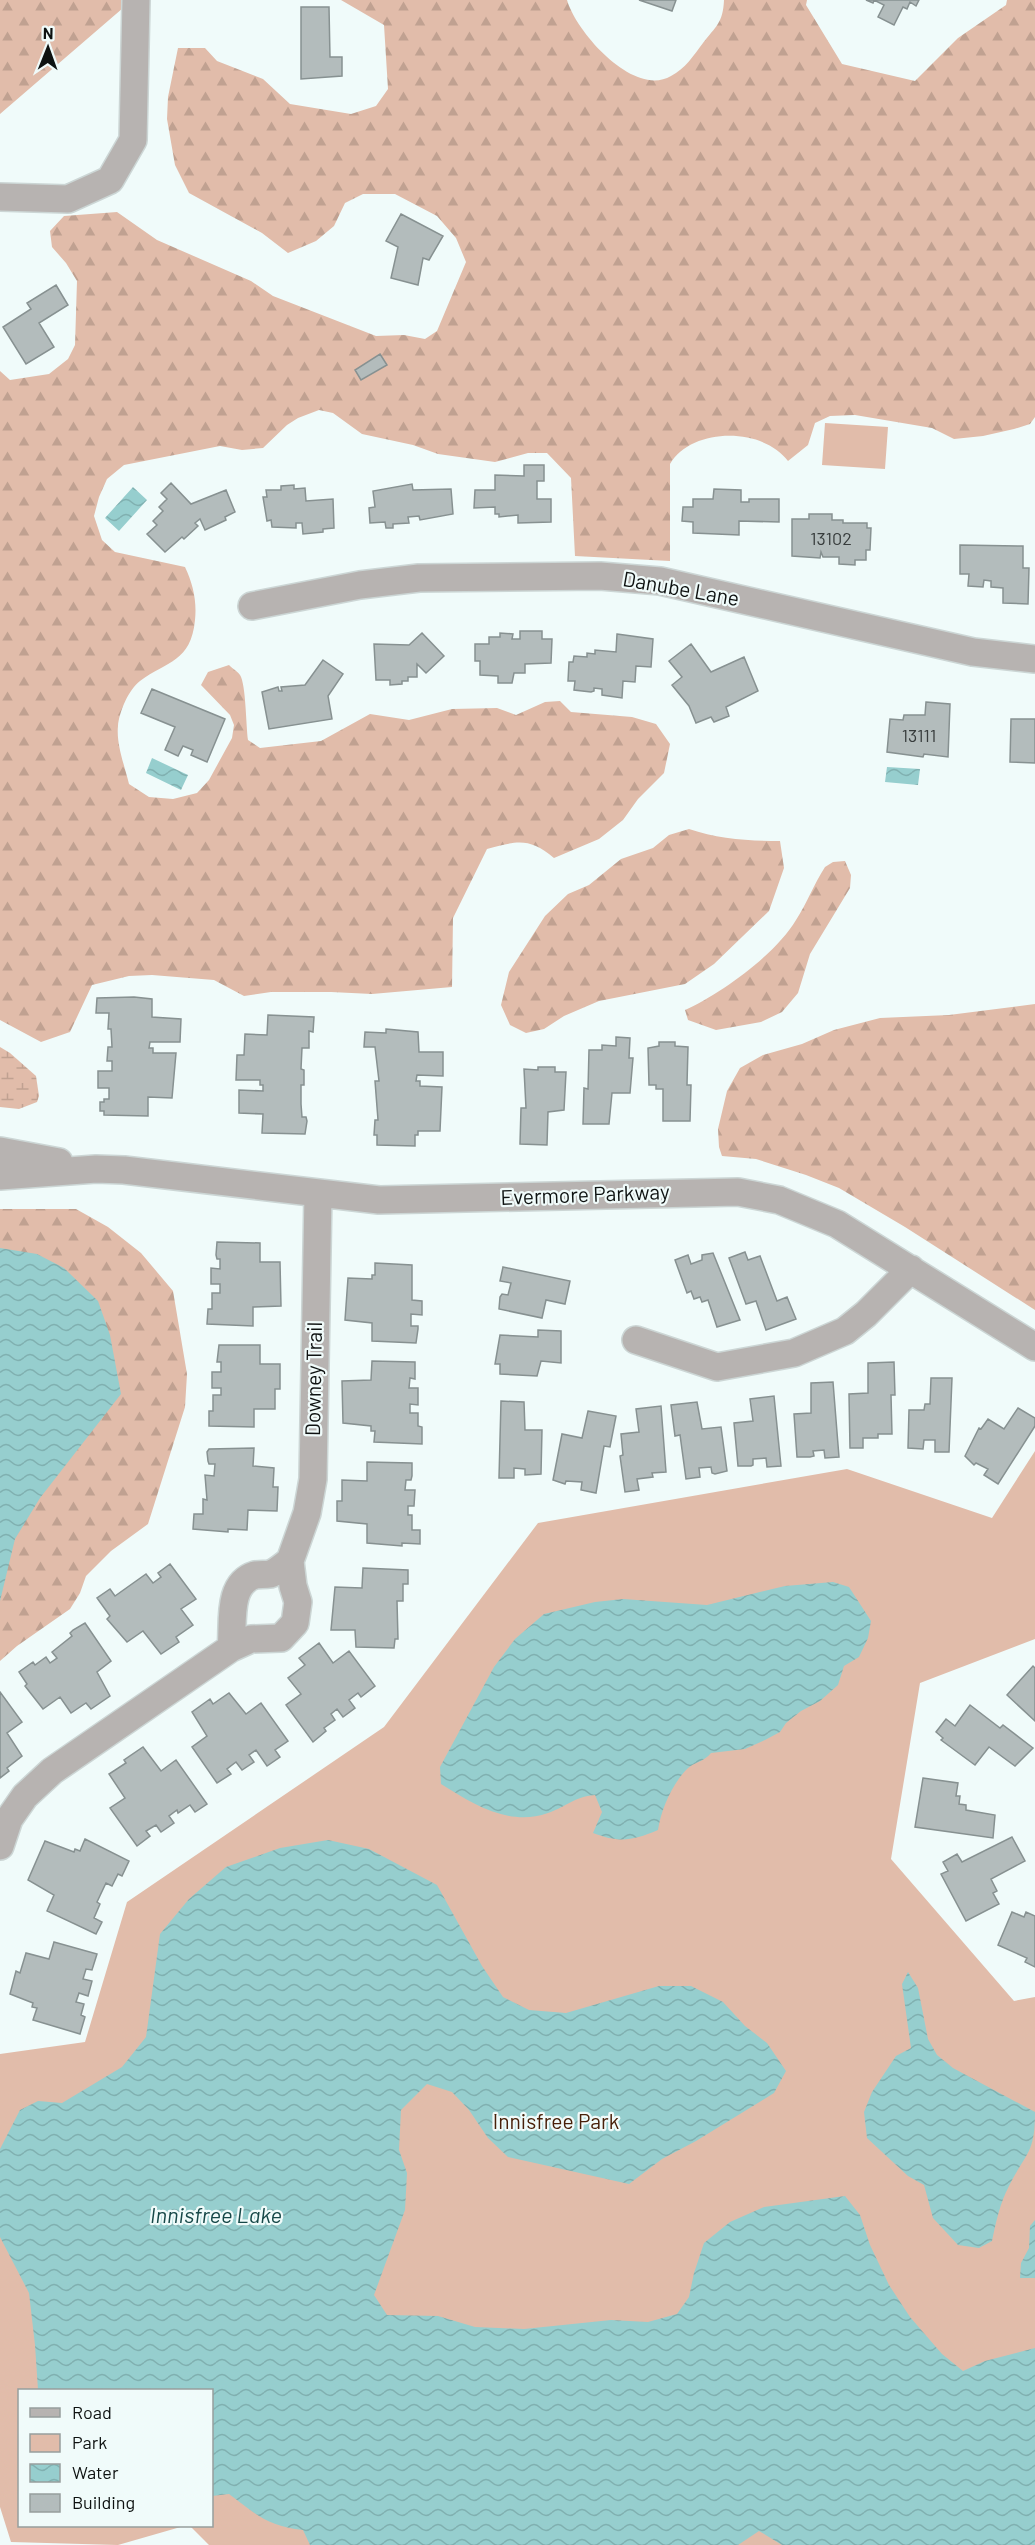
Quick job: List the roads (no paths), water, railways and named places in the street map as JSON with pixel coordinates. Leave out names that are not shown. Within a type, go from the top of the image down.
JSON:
[{"type":"street","points":[[0,198],[68,199],[110,180],[133,140],[136,0]]},
{"type":"street","name":"Danube Lane","points":[[252,606],[360,585],[419,578],[600,576],[660,581],[973,652],[1035,659]]},
{"type":"street","name":"Evermore Parkway","points":[[0,1151],[96,1168],[207,1178],[379,1200],[738,1192],[779,1200],[818,1214],[1035,1347]]},
{"type":"street","name":"Evermore Parkway","points":[[0,1176],[96,1168]]},
{"type":"street","name":"Downey Trail","points":[[0,1846],[9,1819],[25,1796],[52,1771],[231,1648],[251,1639],[281,1638],[295,1623],[298,1602],[293,1586],[290,1561],[307,1513],[313,1479],[318,1193]]},
{"type":"street","points":[[636,1340],[717,1367],[794,1353],[845,1330],[866,1314],[911,1269]]},
{"type":"street","points":[[231,1648],[234,1627],[233,1606],[238,1588],[254,1575],[271,1574],[290,1561]]},
{"type":"water","points":[[133,487],[147,500],[119,531],[105,518]]},
{"type":"water","points":[[152,758],[188,775],[181,790],[146,773]]},
{"type":"water","points":[[887,767],[920,769],[918,785],[885,782]]},
{"type":"water","points":[[0,1248],[37,1254],[64,1268],[98,1301],[110,1335],[121,1394],[40,1498],[15,1539],[0,1601]]},
{"type":"water","points":[[833,1582],[849,1587],[871,1621],[868,1638],[859,1657],[844,1666],[838,1685],[820,1701],[801,1711],[786,1723],[780,1732],[745,1749],[711,1753],[687,1769],[668,1798],[658,1830],[641,1837],[626,1839],[610,1838],[593,1833],[602,1812],[595,1795],[576,1800],[548,1813],[534,1817],[519,1817],[479,1806],[441,1784],[440,1767],[494,1667],[515,1639],[544,1614],[595,1602],[623,1599],[707,1605],[785,1586]]},
{"type":"water","name":"Innisfree Lake","points":[[328,1840],[369,1849],[437,1885],[482,1966],[503,1997],[529,2010],[566,2013],[659,1986],[691,1986],[723,2002],[745,2026],[767,2043],[786,2071],[774,2093],[662,2159],[629,2184],[508,2157],[488,2138],[469,2110],[452,2092],[427,2084],[401,2110],[399,2150],[407,2173],[405,2210],[374,2295],[387,2315],[438,2316],[475,2327],[524,2329],[611,2320],[648,2322],[677,2314],[689,2297],[704,2243],[730,2222],[764,2207],[845,2196],[860,2215],[870,2245],[889,2285],[910,2317],[942,2354],[963,2371],[985,2361],[1035,2348],[1035,2545],[782,2545],[759,2531],[738,2545],[310,2545],[303,2530],[271,2522],[255,2514],[229,2494],[213,2496],[213,2389],[38,2389],[29,2293],[0,2237],[0,2149],[20,2110],[38,2101],[62,2103],[122,2067],[146,2037],[160,1934],[189,1899],[226,1867],[280,1848]]},
{"type":"water","points":[[908,1972],[918,1988],[928,2039],[937,2055],[953,2068],[1035,2112],[1031,2145],[1003,2199],[992,2241],[979,2248],[958,2245],[933,2218],[924,2185],[908,2176],[867,2138],[864,2112],[872,2092],[896,2056],[911,2048],[902,1984]]},
{"type":"water","points":[[1035,2220],[1035,2278],[1020,2278],[1021,2263],[1029,2248],[1030,2226]]},
{"type":"park label","name":"Innisfree Park","points":[[556,2122]]}]
